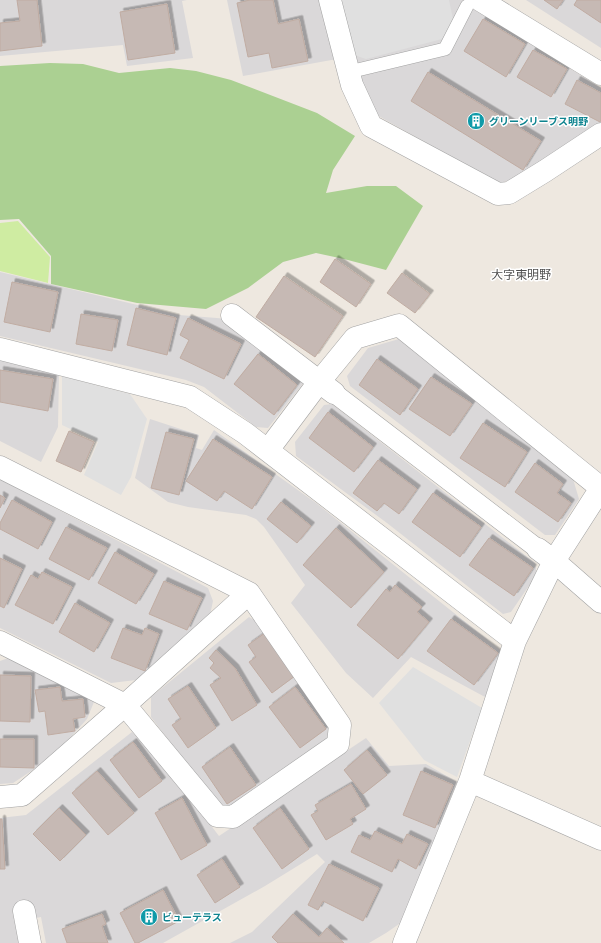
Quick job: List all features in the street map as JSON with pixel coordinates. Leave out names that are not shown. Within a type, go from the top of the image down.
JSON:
[{"type":"street","points":[[330,0],[352,85],[371,126],[498,194],[509,193],[601,134]]},
{"type":"street","points":[[473,3],[601,74]]},
{"type":"street","points":[[232,315],[546,555],[601,602]]},
{"type":"street","points":[[268,450],[327,387],[355,338],[399,325],[601,488],[546,555],[515,641],[470,781],[404,943]]},
{"type":"street","points":[[0,349],[190,397],[268,450],[515,641]]},
{"type":"street","points":[[0,467],[249,593],[340,725],[338,744],[233,817],[217,816],[125,705],[2,644]]},
{"type":"street","points":[[0,797],[22,795],[125,705],[249,593]]},
{"type":"street","points":[[470,781],[601,839]]},
{"type":"street","points":[[24,911],[30,943]]},
{"type":"lane","points":[[349,72],[445,49],[473,3]]},
{"type":"shaded area","points":[[0,0],[187,0],[182,1],[193,58],[127,66],[123,45],[0,56]]},
{"type":"shaded area","points":[[227,0],[321,0],[337,59],[243,76]]},
{"type":"shaded area","points":[[337,0],[463,0],[467,6],[486,16],[601,88],[601,124],[514,178],[499,184],[375,114],[359,88]]},
{"type":"shaded area","points":[[337,0],[449,0],[453,19],[442,39],[366,59],[351,54]]},
{"type":"shaded area","points":[[526,0],[601,0],[601,48]]},
{"type":"shaded area","points":[[0,272],[179,315],[229,319],[305,381],[268,428],[256,427],[204,387],[186,380],[0,336]]},
{"type":"shaded area","points":[[399,339],[573,479],[579,499],[555,535],[545,535],[350,386],[347,376],[368,348]]},
{"type":"shaded area","points":[[0,360],[59,374],[58,427],[41,462],[0,441]]},
{"type":"shaded area","points":[[62,376],[130,394],[147,419],[131,477],[121,495],[84,475],[98,442],[62,425]]},
{"type":"shaded area","points":[[332,404],[535,563],[537,574],[511,612],[503,614],[387,523],[296,456],[295,442],[324,405]]},
{"type":"shaded area","points":[[150,419],[199,435],[196,448],[202,450],[214,430],[316,503],[503,652],[485,697],[411,657],[373,698],[346,673],[291,603],[305,585],[264,527],[256,519],[246,515],[188,507],[168,502],[135,478]]},
{"type":"shaded area","points":[[0,479],[208,588],[213,601],[210,615],[136,680],[111,683],[0,628]]},
{"type":"shaded area","points":[[249,617],[264,626],[331,721],[331,735],[234,807],[217,804],[151,717],[151,697]]},
{"type":"shaded area","points":[[11,657],[91,696],[94,702],[87,719],[56,753],[13,783],[0,784],[0,661]]},
{"type":"shaded area","points":[[413,667],[482,708],[457,777],[424,760],[379,703]]},
{"type":"shaded area","points":[[132,732],[177,781],[219,836],[366,738],[389,766],[426,764],[457,782],[402,922],[369,943],[230,943],[252,932],[325,862],[317,854],[265,886],[163,943],[46,943],[41,917],[31,919],[22,943],[0,943],[0,818],[26,815]]},
{"type":"green space","points":[[50,63],[83,64],[119,73],[170,68],[196,71],[231,80],[317,113],[355,136],[333,170],[326,193],[367,186],[396,186],[423,206],[386,270],[316,253],[283,262],[248,288],[206,309],[137,303],[51,284],[51,256],[19,219],[0,220],[0,66]]},
{"type":"green space","points":[[18,221],[50,257],[48,283],[0,271],[0,223]]},
{"type":"building","points":[[17,0],[37,0],[42,46],[0,51],[0,23],[20,21]]},
{"type":"building","points":[[250,0],[273,0],[278,24],[299,19],[308,61],[272,68],[269,53],[248,57],[237,3]]},
{"type":"building","points":[[544,0],[563,0],[557,9]]},
{"type":"building","points":[[577,0],[601,0],[601,23],[574,5]]},
{"type":"building","points":[[167,4],[175,53],[128,60],[120,12]]},
{"type":"building","points":[[483,19],[525,44],[506,77],[464,51]]},
{"type":"building","points":[[533,50],[567,69],[551,97],[517,77]]},
{"type":"building","name":"グリーンリーブス明野","points":[[428,72],[541,141],[523,170],[411,101]]},
{"type":"building","points":[[577,80],[601,93],[600,122],[565,104]]},
{"type":"building","points":[[335,259],[371,284],[356,307],[320,282]]},
{"type":"building","points":[[402,273],[430,294],[415,313],[387,293]]},
{"type":"building","points":[[284,276],[343,316],[315,357],[256,317]]},
{"type":"building","points":[[12,282],[58,292],[50,332],[4,322]]},
{"type":"building","points":[[136,308],[176,318],[167,355],[127,345]]},
{"type":"building","points":[[81,314],[118,320],[112,351],[76,344]]},
{"type":"building","points":[[188,318],[241,344],[224,379],[180,358],[189,340],[180,335]]},
{"type":"building","points":[[258,354],[297,385],[274,415],[234,384]]},
{"type":"building","points":[[377,359],[418,389],[400,415],[359,385]]},
{"type":"building","points":[[0,370],[53,379],[48,411],[0,402]]},
{"type":"building","points":[[431,377],[472,404],[450,436],[409,409]]},
{"type":"building","points":[[328,412],[373,447],[354,472],[309,438]]},
{"type":"building","points":[[483,423],[527,452],[505,487],[460,458]]},
{"type":"building","points":[[69,431],[94,442],[81,472],[56,461]]},
{"type":"building","points":[[166,432],[194,439],[179,495],[151,488]]},
{"type":"building","points":[[213,439],[272,477],[252,509],[224,491],[217,501],[186,481]]},
{"type":"building","points":[[378,460],[417,489],[399,514],[384,503],[377,511],[353,493]]},
{"type":"building","points":[[535,463],[563,484],[557,493],[571,503],[558,522],[515,492]]},
{"type":"building","points":[[433,493],[481,527],[460,557],[412,522]]},
{"type":"building","points":[[0,495],[5,498],[0,508]]},
{"type":"building","points":[[12,500],[52,522],[38,549],[0,529],[0,523]]},
{"type":"building","points":[[281,502],[311,526],[297,543],[267,519]]},
{"type":"building","points":[[66,527],[107,548],[89,580],[49,559]]},
{"type":"building","points":[[336,528],[384,572],[351,608],[303,565]]},
{"type":"building","points":[[489,538],[533,568],[514,596],[469,565]]},
{"type":"building","points":[[115,552],[154,574],[136,604],[98,583]]},
{"type":"building","points":[[0,558],[22,569],[4,608],[0,606]]},
{"type":"building","points":[[42,572],[72,587],[53,624],[15,605],[31,575],[38,579]]},
{"type":"building","points":[[164,581],[202,598],[187,630],[149,614]]},
{"type":"building","points":[[395,585],[422,607],[417,612],[429,622],[398,659],[357,625],[386,589],[390,592]]},
{"type":"building","points":[[75,603],[110,623],[94,652],[59,632]]},
{"type":"building","points":[[451,619],[498,653],[474,685],[427,651]]},
{"type":"building","points":[[123,628],[142,635],[145,628],[159,634],[145,671],[111,658]]},
{"type":"building","points":[[265,633],[295,676],[272,693],[249,662],[256,657],[248,645]]},
{"type":"building","points":[[216,650],[235,668],[257,705],[232,721],[210,685],[221,678],[210,668],[214,663],[209,658]]},
{"type":"building","points":[[0,675],[31,676],[30,722],[0,721]]},
{"type":"building","points":[[188,686],[216,728],[188,748],[172,725],[181,719],[168,699]]},
{"type":"building","points":[[60,687],[62,701],[83,699],[85,717],[73,719],[75,731],[48,735],[45,711],[39,712],[35,690]]},
{"type":"building","points":[[295,687],[326,729],[300,748],[269,707]]},
{"type":"building","points":[[0,739],[34,739],[34,768],[0,767]]},
{"type":"building","points":[[133,742],[162,781],[139,798],[110,760]]},
{"type":"building","points":[[230,747],[256,785],[227,804],[202,767]]},
{"type":"building","points":[[367,750],[387,775],[363,794],[344,770]]},
{"type":"building","points":[[97,771],[134,813],[108,835],[72,793]]},
{"type":"building","points":[[421,771],[453,785],[435,828],[403,815]]},
{"type":"building","points":[[351,784],[366,809],[350,819],[353,824],[326,840],[311,815],[318,811],[315,805]]},
{"type":"building","points":[[182,798],[207,845],[181,860],[155,813]]},
{"type":"building","points":[[59,808],[86,835],[60,861],[33,834]]},
{"type":"building","points":[[280,808],[309,849],[282,869],[253,828]]},
{"type":"building","points":[[0,819],[2,819],[5,869],[0,869]]},
{"type":"building","points":[[375,831],[402,844],[407,834],[428,844],[416,869],[398,859],[392,872],[351,852],[359,835],[370,840]]},
{"type":"building","points":[[222,859],[240,887],[215,903],[197,875]]},
{"type":"building","points":[[329,864],[379,888],[363,921],[323,901],[318,910],[308,905]]},
{"type":"building","name":"ビューテラス","points":[[163,890],[179,921],[138,943],[135,943],[120,913]]},
{"type":"building","points":[[102,914],[106,924],[102,926],[108,943],[67,943],[62,929]]},
{"type":"building","points":[[293,914],[319,937],[327,928],[344,943],[278,943],[272,937]]},
{"type":"place","name":"グリーンリーブス明野","points":[[476,121]]},
{"type":"place","name":"ビューテラス","points":[[149,917]]},
{"type":"district","name":"大字東明野","points":[[521,275]]}]
